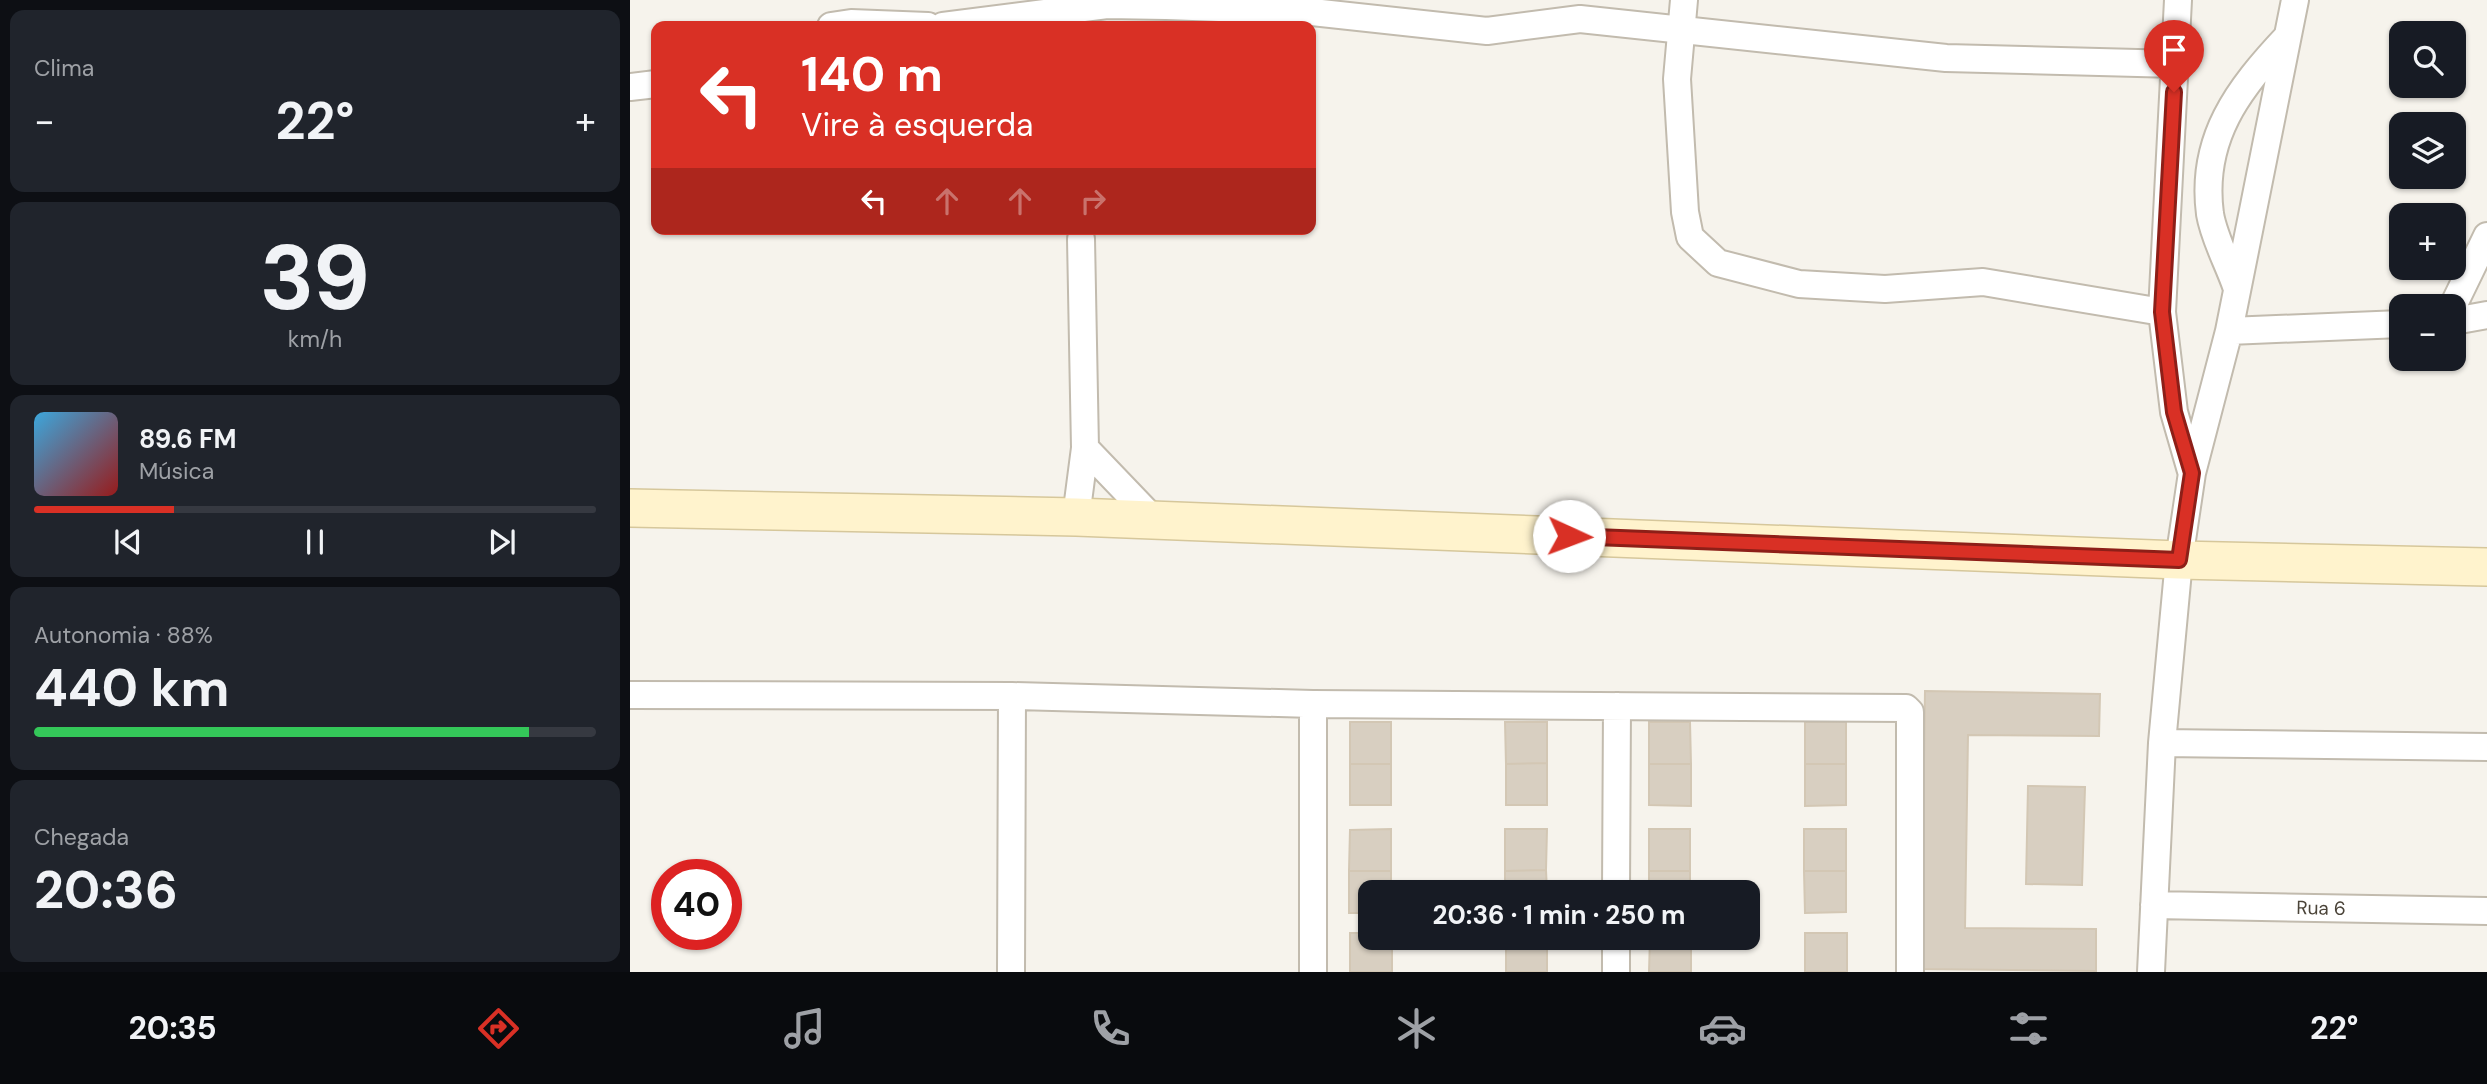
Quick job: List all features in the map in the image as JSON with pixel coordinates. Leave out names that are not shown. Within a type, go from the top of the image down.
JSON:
[{"type":"street","points":[[1684,0],[1677,79],[1685,212],[1690,237],[1718,263],[1799,284],[1885,289],[1983,282],[2162,312]]},
{"type":"street","points":[[2178,0],[2162,312],[2174,412],[2192,473]]},
{"type":"street","points":[[2151,972],[2162,743],[2179,560],[2192,473],[2229,331],[2295,0]]},
{"type":"street","points":[[985,21],[1119,5],[1303,11],[1487,31],[1580,19],[1946,58],[2176,65]]},
{"type":"street","points":[[2236,286],[2210,216],[2209,164],[2230,107],[2249,77],[2288,36]]},
{"type":"street","points":[[630,87],[651,85]]},
{"type":"street","points":[[2167,200],[2209,191]]},
{"type":"street","points":[[2459,294],[2487,236]]},
{"type":"street","points":[[1076,517],[1085,448],[1082,239]]},
{"type":"street","points":[[2466,319],[2487,315]]},
{"type":"street","points":[[2229,331],[2389,324]]},
{"type":"street","points":[[1085,448],[1153,519]]},
{"type":"street","points":[[630,509],[1153,519],[2179,560],[2487,567]]},
{"type":"street","points":[[630,695],[1012,696],[1313,704],[1909,710],[1910,972]]},
{"type":"street","points":[[1011,972],[1012,696]]},
{"type":"street","points":[[1313,704],[1313,972]]},
{"type":"street","points":[[1616,880],[1617,706]]},
{"type":"street","points":[[2162,743],[2487,747]]},
{"type":"street","name":"Rua 6","points":[[2154,905],[2487,911]]},
{"type":"street","points":[[1616,950],[1616,972]]},
{"type":"building","points":[[1925,691],[2100,694],[2099,736],[1968,735],[1965,928],[2096,929],[2096,971],[1921,969]]},
{"type":"building","points":[[1350,722],[1391,722],[1391,764],[1350,764]]},
{"type":"building","points":[[1505,722],[1547,722],[1547,763],[1506,764]]},
{"type":"building","points":[[1649,722],[1690,722],[1691,764],[1649,764]]},
{"type":"building","points":[[1805,722],[1846,722],[1846,764],[1805,764]]},
{"type":"building","points":[[1547,763],[1547,805],[1506,805],[1506,764]]},
{"type":"building","points":[[1350,764],[1391,764],[1391,805],[1350,805]]},
{"type":"building","points":[[1649,764],[1691,764],[1691,806],[1649,805]]},
{"type":"building","points":[[1805,764],[1846,764],[1846,805],[1805,806]]},
{"type":"building","points":[[2028,786],[2085,787],[2082,885],[2026,884]]},
{"type":"building","points":[[1391,829],[1391,871],[1349,871],[1350,830]]},
{"type":"building","points":[[1505,829],[1547,829],[1546,870],[1505,871]]},
{"type":"building","points":[[1649,829],[1690,829],[1690,871],[1649,871]]},
{"type":"building","points":[[1804,829],[1846,829],[1846,871],[1804,871]]},
{"type":"building","points":[[1546,870],[1546,880],[1505,880],[1505,871]]},
{"type":"building","points":[[1349,871],[1391,871],[1391,880],[1358,880],[1358,913],[1349,913]]},
{"type":"building","points":[[1649,871],[1690,871],[1690,880],[1649,880]]},
{"type":"building","points":[[1804,871],[1846,871],[1846,912],[1805,913]]},
{"type":"building","points":[[1350,933],[1358,933],[1358,950],[1392,950],[1392,972],[1350,972]]},
{"type":"building","points":[[1805,933],[1847,933],[1847,972],[1805,972]]},
{"type":"building","points":[[1506,950],[1547,950],[1547,972],[1506,972]]},
{"type":"building","points":[[1650,950],[1691,950],[1691,972],[1649,972]]},
{"type":"route","points":[[1569,536],[2179,560],[2192,473],[2174,412],[2162,312],[2174,92]]}]
